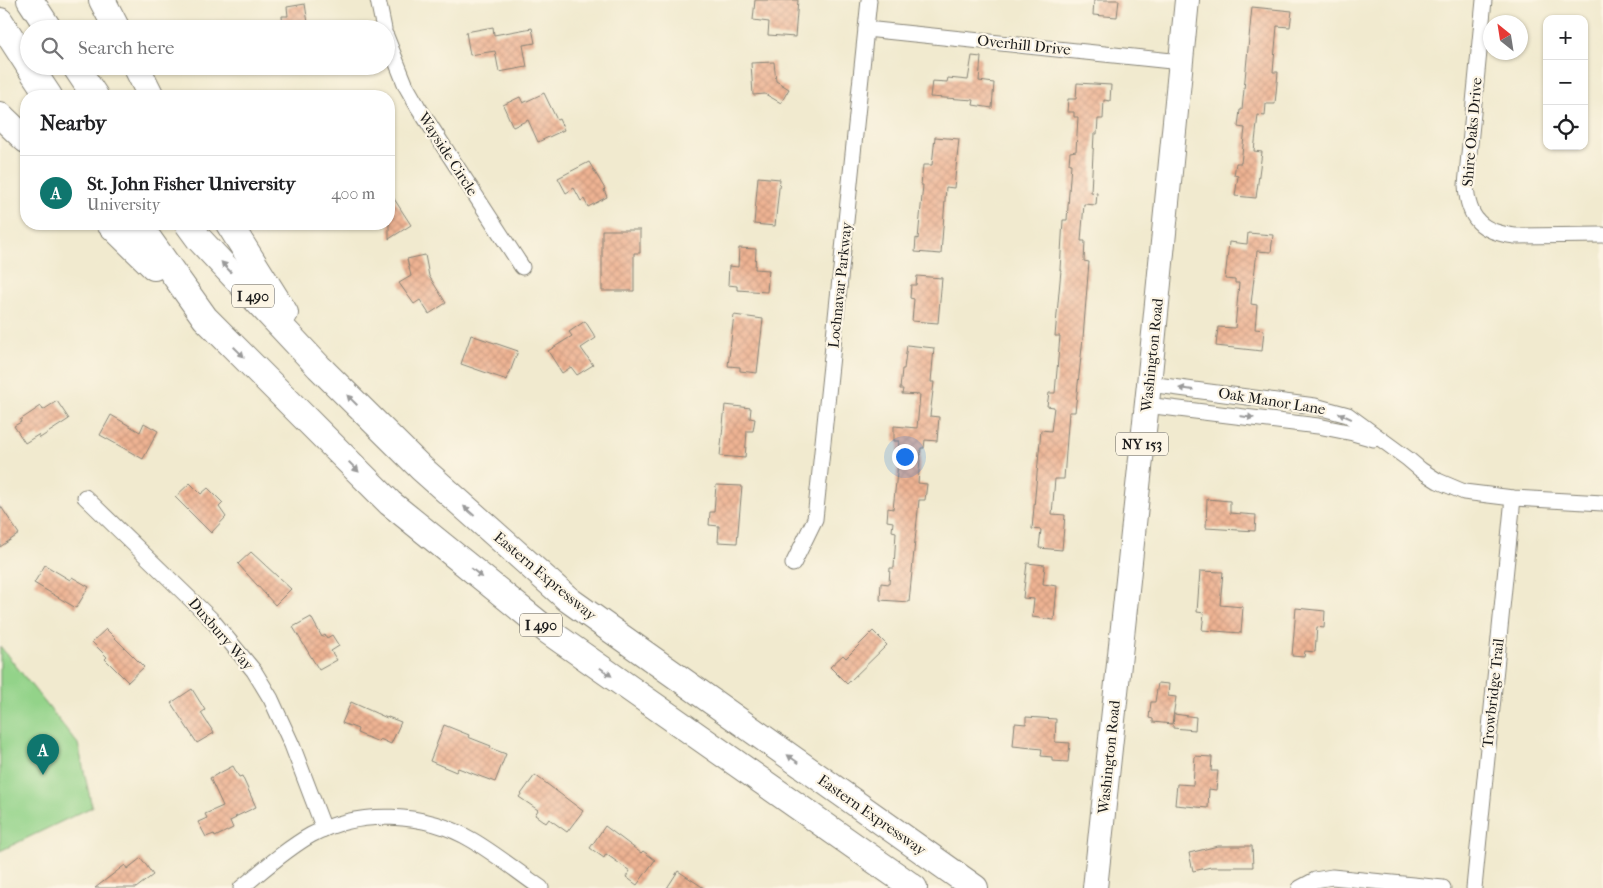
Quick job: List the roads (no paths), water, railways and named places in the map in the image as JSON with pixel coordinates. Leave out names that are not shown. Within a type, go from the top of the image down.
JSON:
[{"type":"highway","points":[[30,0],[44,20]]},
{"type":"highway","points":[[102,0],[112,20]]},
{"type":"highway","points":[[0,21],[20,52]]},
{"type":"highway","points":[[35,75],[45,90]]},
{"type":"highway","points":[[80,75],[91,90]]},
{"type":"highway","points":[[141,75],[149,90]]},
{"type":"highway","points":[[0,115],[20,134]]},
{"type":"highway","points":[[116,230],[205,318]]},
{"type":"highway","name":"I 490","points":[[142,230],[205,318],[390,503],[548,631],[914,888]]},
{"type":"highway","name":"Eastern Expressway","points":[[193,230],[319,367],[421,468],[569,600],[975,888]]},
{"type":"highway","points":[[232,230],[319,367]]},
{"type":"main road","name":"Washington Road","points":[[1094,888],[1148,394],[1187,0]]},
{"type":"street","points":[[378,0],[382,20]]},
{"type":"street","name":"Lochnavar Parkway","points":[[793,564],[815,519],[869,0]]},
{"type":"street","name":"Shire Oaks Drive","points":[[1484,0],[1466,185],[1467,199],[1472,212],[1478,223],[1489,230],[1501,234],[1515,236],[1603,235]]},
{"type":"street","name":"Overhill Drive","points":[[866,29],[1181,62]]},
{"type":"street","name":"Wayside Circle","points":[[395,58],[406,86],[418,107],[522,267]]},
{"type":"street","name":"Oak Manor Lane","points":[[1148,394],[1353,433],[1386,443]]},
{"type":"street","name":"Oak Manor Lane","points":[[1148,394],[1315,406],[1348,415],[1438,481],[1464,492],[1514,498],[1603,503]]},
{"type":"street","name":"Duxbury Way","points":[[85,497],[212,620],[254,671],[292,745],[324,829]]},
{"type":"street","name":"Trowbridge Trail","points":[[1474,888],[1514,498]]},
{"type":"street","points":[[241,888],[293,847],[324,829],[359,819],[376,818],[394,818],[428,823],[459,833],[473,840],[541,888]]},
{"type":"street","points":[[1300,888],[1315,880],[1332,877],[1443,888]]},
{"type":"place","name":"St. John Fisher University","points":[[43,775]]}]
